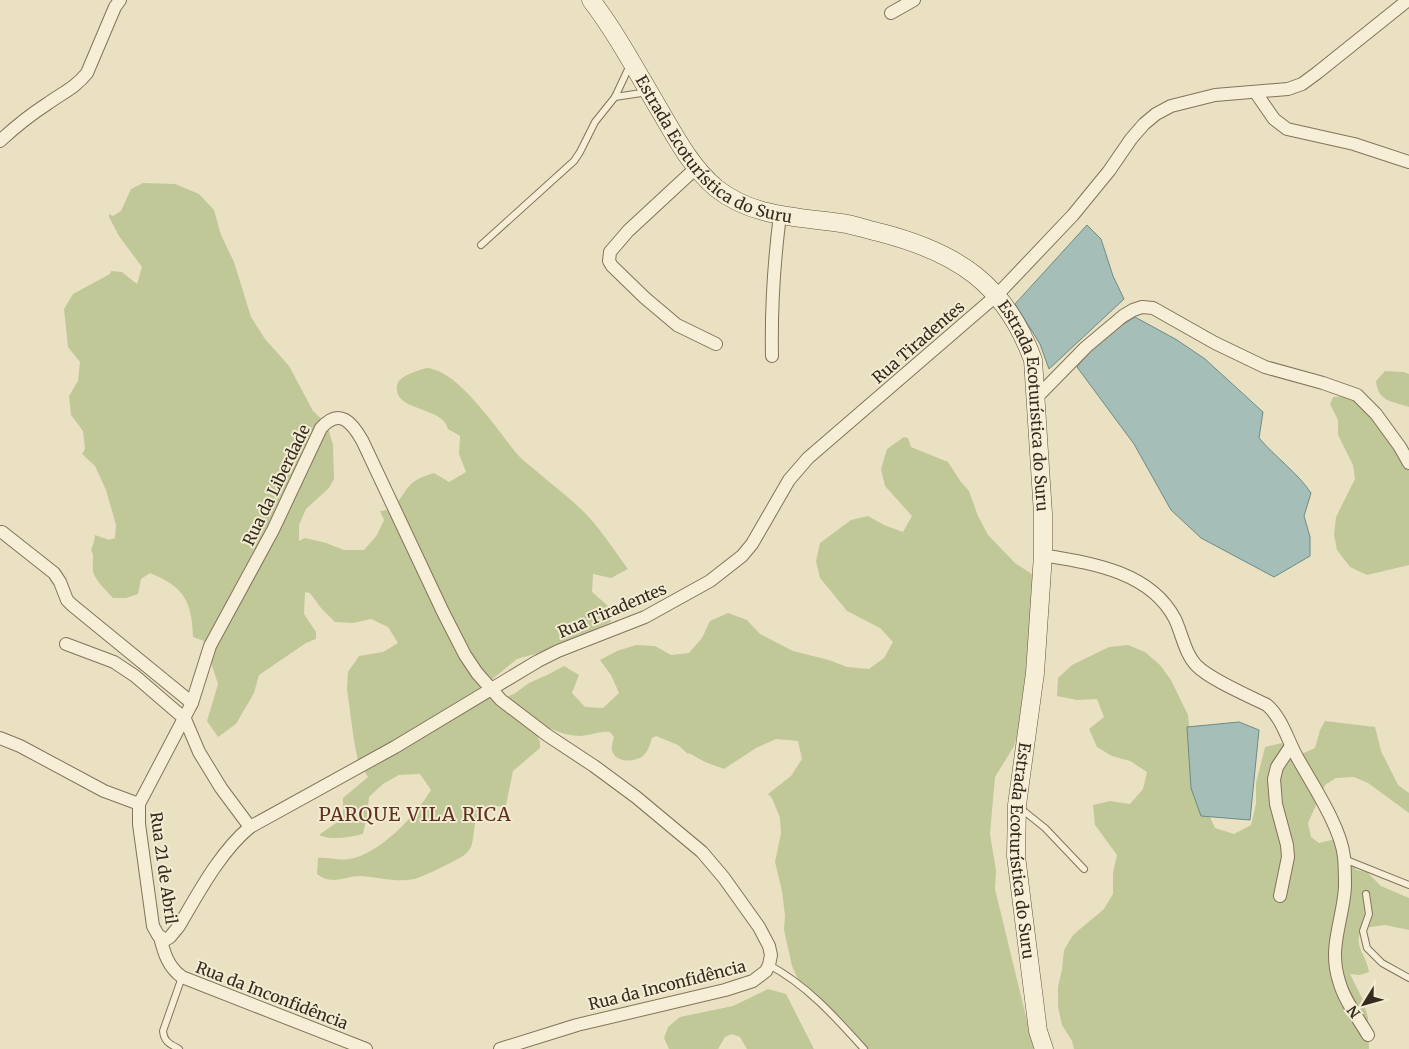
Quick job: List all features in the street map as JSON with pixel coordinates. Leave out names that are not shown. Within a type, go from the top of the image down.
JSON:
[{"type":"main road","name":"Estrada Ecoturística do Suru","points":[[591,0],[614,32],[696,168],[716,188],[737,201],[758,210],[844,224],[912,241],[948,257],[970,271],[997,295],[1011,313],[1024,336],[1033,360],[1043,514],[1043,555],[1035,672],[1017,805],[1016,856],[1038,1031],[1044,1049]]},
{"type":"street","points":[[0,141],[18,124],[49,102],[71,90],[81,81],[87,73],[115,7],[120,0]]},
{"type":"street","points":[[890,13],[914,0]]},
{"type":"street","name":"Rua Tiradentes","points":[[250,827],[395,747],[558,651],[645,617],[702,586],[728,568],[752,544],[789,480],[808,458],[997,295],[1073,215],[1144,124],[1156,114],[1171,106],[1215,95],[1288,89],[1302,84],[1408,0]]},
{"type":"street","points":[[1256,93],[1274,119],[1287,129],[1354,144],[1409,162]]},
{"type":"street","points":[[696,168],[628,232],[610,252],[609,261],[664,316],[683,329],[716,344]]},
{"type":"street","points":[[772,356],[773,280],[780,215]]},
{"type":"street","points":[[1036,398],[1086,347],[1122,316],[1142,307],[1153,308],[1215,343],[1264,367],[1323,383],[1357,395],[1376,414],[1409,463]]},
{"type":"street","name":"Rua da Liberdade","points":[[139,804],[185,719],[210,646],[273,530],[321,428],[330,420],[336,418],[349,421],[362,440],[465,655],[491,690]]},
{"type":"street","points":[[2,532],[54,573],[60,582],[67,600],[72,605],[192,703]]},
{"type":"street","points":[[1043,555],[1097,564],[1122,574],[1149,590],[1167,606],[1175,619],[1193,662],[1199,668],[1210,676],[1267,704],[1275,712],[1339,837],[1344,859],[1345,888],[1335,941],[1334,961],[1339,982],[1348,1003],[1368,1034]]},
{"type":"street","points":[[66,644],[114,662],[135,676],[185,719],[199,752],[221,788],[250,827]]},
{"type":"street","name":"Rua da Inconfidência","points":[[491,690],[546,735],[594,766],[636,797],[702,852],[724,878],[759,926],[769,946],[771,955],[769,965],[759,978],[725,990],[577,1025],[500,1049]]},
{"type":"street","points":[[0,738],[20,746],[104,791],[139,804]]},
{"type":"street","points":[[1280,896],[1288,857],[1287,844],[1276,804],[1274,779],[1277,767],[1291,746]]},
{"type":"street","name":"Rua 21 de Abril","points":[[139,804],[139,824],[153,926],[160,938],[165,940],[174,934],[217,864],[239,836],[250,827]]},
{"type":"street","name":"Rua da Inconfidência","points":[[160,938],[168,962],[182,978],[342,1044],[366,1049]]},
{"type":"lane","points":[[480,245],[574,160],[595,122],[615,97],[631,61]]},
{"type":"lane","points":[[615,97],[649,92]]},
{"type":"lane","points":[[1017,805],[1045,828],[1084,869]]},
{"type":"lane","points":[[1344,859],[1409,885]]},
{"type":"lane","points":[[1366,894],[1369,914],[1363,931],[1367,948],[1382,963],[1409,978]]},
{"type":"lane","points":[[769,965],[785,973],[811,994],[864,1049]]},
{"type":"lane","points":[[179,1049],[167,1043],[163,1032],[182,978]]},
{"type":"green space","points":[[143,183],[175,184],[199,194],[214,210],[221,235],[234,262],[251,317],[265,339],[289,366],[313,411],[327,424],[333,445],[334,479],[329,488],[306,509],[299,525],[299,541],[305,538],[344,550],[364,550],[377,535],[384,520],[380,511],[392,507],[415,481],[434,473],[449,482],[466,472],[459,454],[460,436],[448,429],[437,416],[410,405],[398,394],[397,386],[401,379],[414,372],[428,368],[440,372],[453,380],[465,391],[519,456],[588,516],[628,569],[611,578],[593,574],[592,592],[607,605],[611,622],[556,648],[517,659],[484,686],[495,701],[514,694],[529,683],[564,666],[579,675],[572,693],[585,707],[603,708],[619,693],[611,675],[600,660],[617,651],[636,645],[655,646],[671,655],[689,653],[702,638],[710,621],[728,613],[747,620],[760,634],[793,651],[829,660],[847,667],[869,669],[884,658],[893,642],[880,628],[847,611],[820,578],[816,561],[820,543],[851,520],[868,516],[884,525],[903,532],[912,516],[885,486],[881,469],[887,449],[904,437],[908,438],[911,447],[948,462],[969,491],[978,516],[988,535],[1015,563],[1032,574],[1039,592],[1020,727],[1014,746],[995,777],[990,834],[996,870],[995,889],[1030,1033],[1042,1049],[868,1049],[845,1022],[828,1010],[800,984],[792,966],[784,930],[785,916],[782,891],[775,862],[781,833],[780,818],[772,798],[768,794],[791,776],[802,759],[798,741],[776,739],[756,748],[724,769],[688,754],[678,745],[656,736],[652,738],[648,750],[643,756],[636,759],[623,760],[615,756],[612,751],[614,737],[610,732],[574,736],[537,723],[534,728],[540,742],[540,748],[513,771],[506,805],[489,806],[478,814],[471,847],[463,856],[424,875],[408,880],[355,876],[333,880],[323,878],[317,874],[318,858],[349,859],[361,856],[384,842],[416,811],[431,790],[420,774],[399,775],[383,784],[369,797],[363,834],[335,838],[319,835],[343,818],[343,798],[368,777],[358,761],[354,741],[347,689],[348,672],[359,656],[383,652],[398,643],[388,627],[371,619],[353,623],[335,622],[310,593],[305,592],[304,614],[316,632],[316,639],[306,643],[259,675],[254,693],[236,724],[218,737],[207,721],[218,684],[204,641],[193,637],[191,614],[184,597],[171,584],[150,573],[141,579],[138,594],[126,598],[113,598],[94,575],[91,550],[95,535],[109,540],[115,538],[116,525],[106,490],[95,466],[82,454],[85,449],[83,431],[71,415],[69,396],[78,381],[80,362],[68,347],[64,309],[73,294],[110,274],[111,271],[122,272],[137,284],[142,267],[119,236],[109,214],[113,216],[121,211],[131,189]]},
{"type":"green space","points":[[1385,371],[1409,374],[1409,407],[1387,400],[1380,393],[1376,381]]},
{"type":"green space","points":[[1346,396],[1366,404],[1409,455],[1409,565],[1367,575],[1350,567],[1337,550],[1334,535],[1336,517],[1355,479],[1353,465],[1338,435],[1338,420],[1330,404],[1333,397]]},
{"type":"green space","points":[[1128,645],[1145,652],[1160,665],[1171,680],[1188,715],[1190,734],[1207,810],[1215,828],[1234,834],[1251,825],[1256,804],[1256,783],[1265,747],[1282,743],[1297,756],[1315,748],[1320,730],[1325,721],[1375,727],[1381,751],[1398,785],[1409,793],[1409,813],[1368,783],[1354,777],[1336,778],[1325,785],[1308,823],[1311,837],[1319,843],[1336,839],[1347,849],[1356,870],[1367,872],[1381,886],[1409,898],[1409,930],[1385,925],[1363,928],[1360,934],[1359,944],[1369,972],[1360,975],[1350,974],[1362,998],[1368,1017],[1369,1049],[1074,1049],[1072,1041],[1062,1025],[1058,1007],[1058,987],[1064,950],[1073,935],[1104,909],[1113,894],[1113,873],[1117,855],[1095,825],[1093,805],[1110,801],[1130,804],[1143,789],[1147,772],[1130,761],[1112,756],[1097,747],[1089,729],[1104,717],[1097,699],[1077,700],[1057,696],[1058,678],[1072,665],[1109,647]]},
{"type":"green space","points":[[768,989],[786,994],[814,1049],[747,1049],[740,1037],[732,1034],[725,1037],[718,1049],[669,1049],[664,1038],[668,1027],[680,1017],[733,1006]]},
{"type":"water","points":[[1087,225],[1101,239],[1113,276],[1124,299],[1049,369],[1040,344],[1015,304]]},
{"type":"water","points":[[1135,317],[1177,340],[1205,359],[1263,412],[1259,438],[1299,478],[1311,493],[1304,516],[1310,537],[1310,556],[1274,577],[1201,538],[1171,510],[1134,444],[1077,367],[1101,338]]},
{"type":"water","points":[[1239,722],[1259,730],[1250,820],[1201,816],[1191,788],[1187,727]]},
{"type":"district","name":"PARQUE VILA RICA","points":[[415,814]]}]
